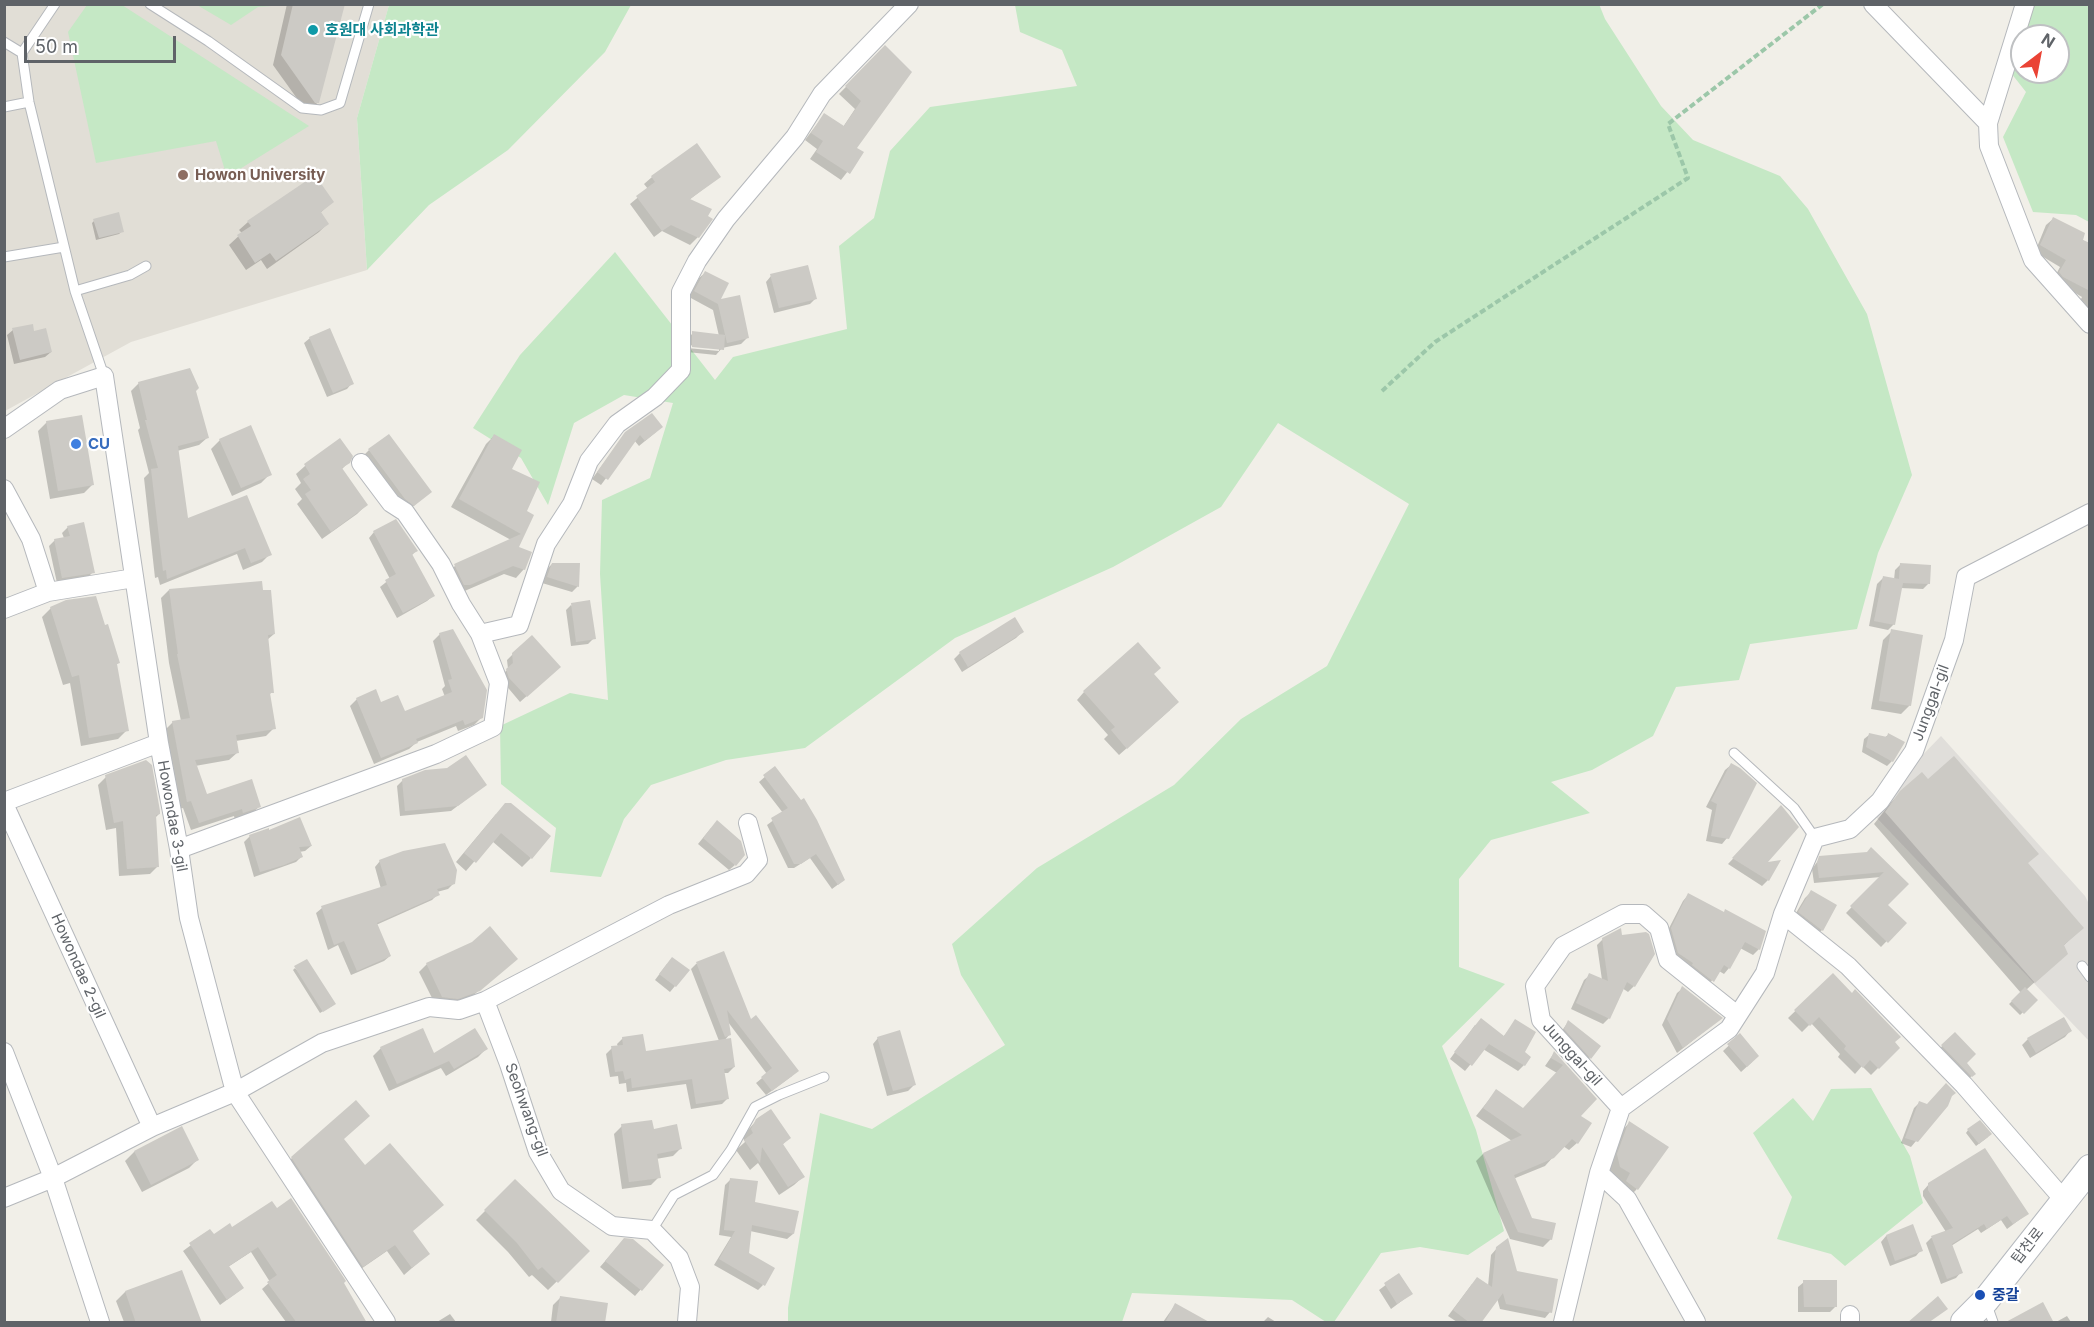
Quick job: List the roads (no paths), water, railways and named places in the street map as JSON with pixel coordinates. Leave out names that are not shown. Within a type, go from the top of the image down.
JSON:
[{"type":"main road","name":"탑천로","points":[[1964,1323],[1989,1311],[2064,1200],[2090,1168]]},
{"type":"street","points":[[480,634],[519,625],[546,544],[572,504],[589,461],[617,424],[655,397],[681,370],[681,292],[697,261],[726,219],[795,136],[822,94],[909,4]]},
{"type":"street","points":[[1873,4],[1988,123]]},
{"type":"street","points":[[2025,4],[1988,123],[1989,146],[2034,260],[2090,324]]},
{"type":"street","points":[[4,429],[60,390],[104,376]]},
{"type":"street","name":"Howondae 3-gil","points":[[104,376],[159,743],[189,918],[234,1092],[386,1323]]},
{"type":"street","points":[[178,849],[436,754],[493,727],[499,683],[480,634],[461,604],[441,564],[416,527],[405,512],[392,503],[361,463]]},
{"type":"street","points":[[4,489],[31,539],[48,592]]},
{"type":"street","name":"Junggal-gil","points":[[1815,838],[1850,830],[1880,801],[1914,751],[1954,640],[1966,577],[2090,513]]},
{"type":"street","points":[[4,609],[48,592],[134,578]]},
{"type":"street","name":"Howondae 2-gil","points":[[152,1127],[4,803],[159,743]]},
{"type":"street","points":[[4,1198],[53,1178],[152,1127],[234,1092],[322,1043],[429,1007],[459,1010],[485,1001],[669,905],[746,874],[758,860],[748,823]]},
{"type":"street","points":[[1563,1323],[1599,1173],[1621,1108],[1729,1029],[1765,973],[1783,914],[1815,838]]},
{"type":"street","name":"Junggal-gil","points":[[1621,1108],[1541,1020],[1535,987],[1563,946],[1623,914],[1643,914],[1659,927],[1668,960],[1737,1016]]},
{"type":"street","points":[[1783,914],[1848,966],[1964,1085],[2064,1200]]},
{"type":"street","name":"Seohwang-gil","points":[[485,1001],[510,1064],[538,1152],[561,1191],[612,1226],[652,1230]]},
{"type":"street","points":[[4,1052],[53,1178],[100,1323]]},
{"type":"street","points":[[1599,1173],[1627,1199],[1696,1323]]},
{"type":"street","points":[[652,1230],[679,1258],[690,1287],[687,1323]]},
{"type":"lane","points":[[55,4],[22,53],[29,102],[75,291],[104,376]]},
{"type":"lane","points":[[150,4],[208,41],[302,108],[321,110],[340,103],[369,4]]},
{"type":"lane","points":[[4,42],[22,53]]},
{"type":"lane","points":[[4,107],[29,102]]},
{"type":"lane","points":[[4,257],[64,247]]},
{"type":"lane","points":[[75,291],[130,275],[146,266]]},
{"type":"lane","points":[[1734,753],[1794,808],[1815,838]]},
{"type":"lane","points":[[2082,966],[2090,977]]},
{"type":"lane","points":[[652,1230],[674,1195],[713,1175],[731,1150],[755,1107],[778,1095],[825,1077]]},
{"type":"place","name":"호원대 사회과학관","points":[[313,30]]},
{"type":"place","name":"Howon University","points":[[183,175]]},
{"type":"place","name":"CU","points":[[76,444]]},
{"type":"place","name":"중갈","points":[[1980,1295]]}]
